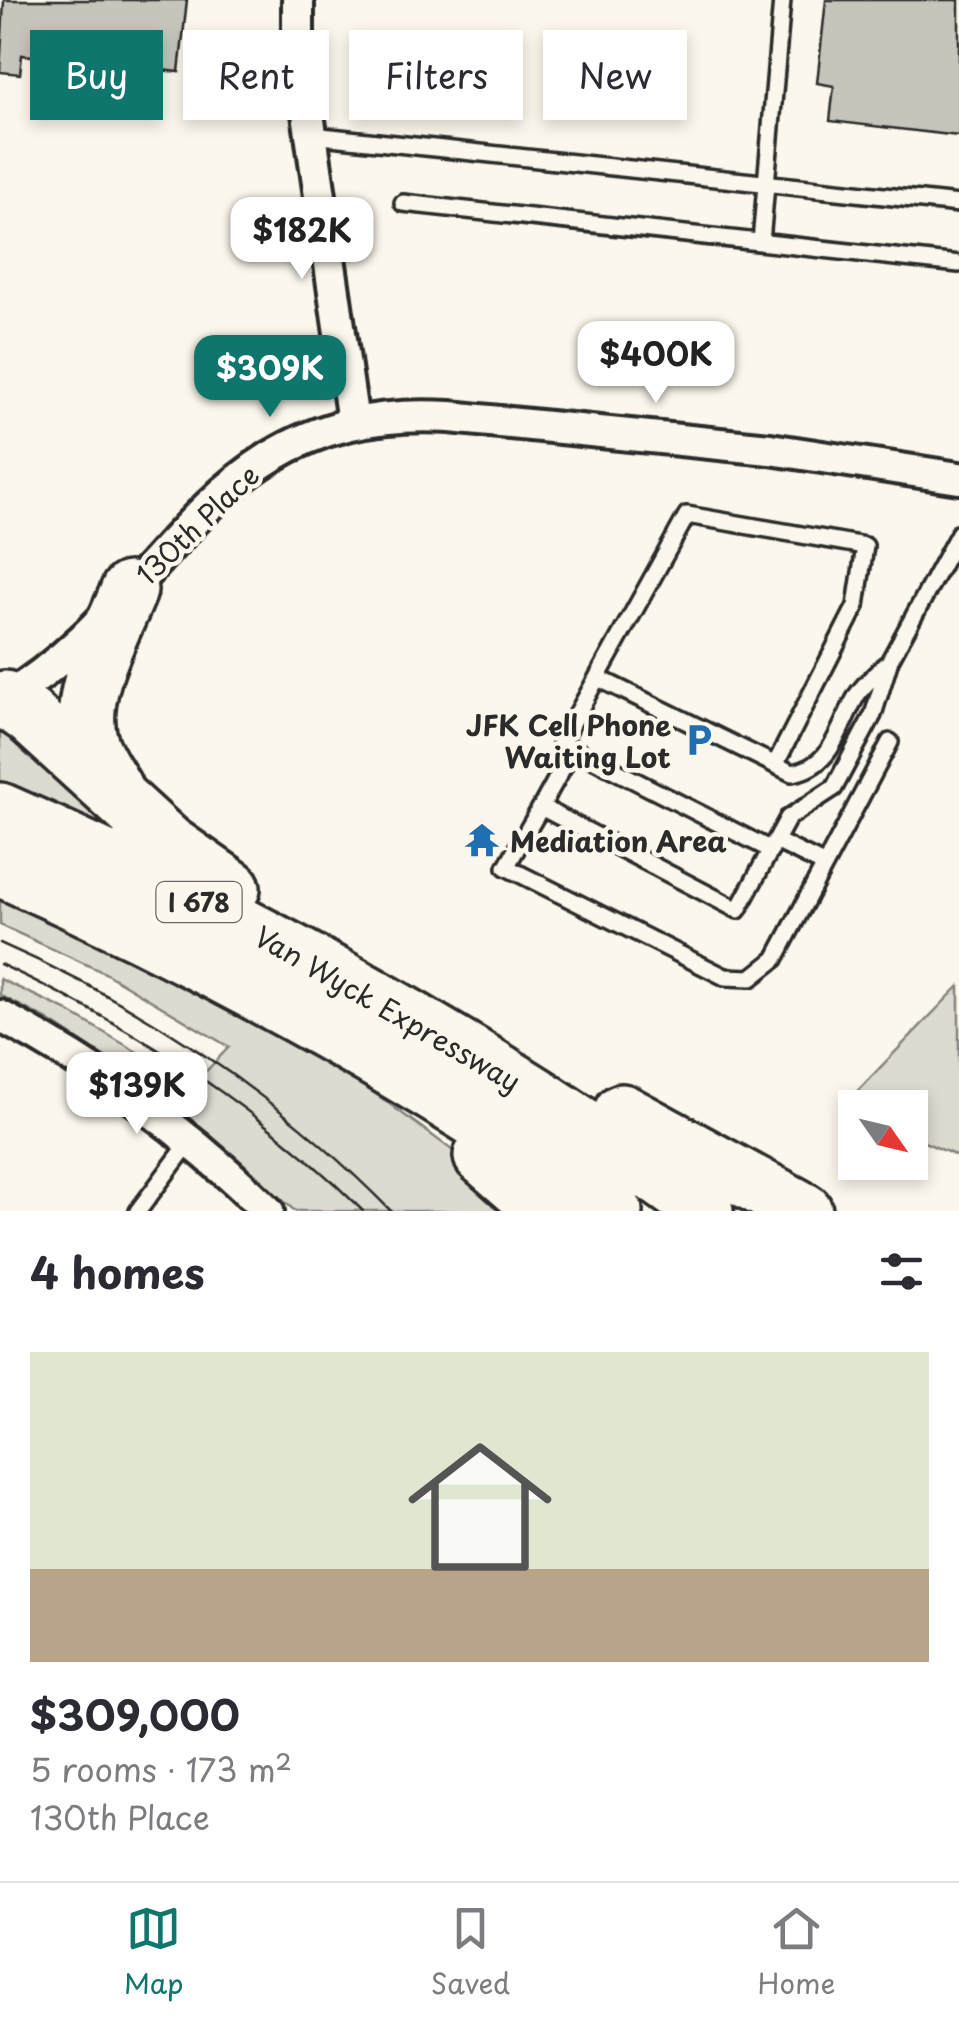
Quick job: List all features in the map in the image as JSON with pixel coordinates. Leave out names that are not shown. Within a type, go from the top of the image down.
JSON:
[{"type":"highway","points":[[120,799],[90,742],[87,718],[96,675],[130,590]]},
{"type":"highway","points":[[2,699],[30,716],[204,872],[246,896],[411,1017],[510,1044],[700,1158],[804,1211]]},
{"type":"highway","name":"Van Wyck Expressway","points":[[0,811],[222,914],[411,1017],[582,1124],[705,1211]]},
{"type":"highway","name":"Van Wyck Expressway","points":[[0,868],[160,943],[320,1026],[511,1142],[614,1211]]},
{"type":"highway","points":[[320,1026],[458,1135],[544,1211]]},
{"type":"street","points":[[298,0],[298,45],[352,422]]},
{"type":"street","name":"130th Place","points":[[2,699],[54,666],[209,505],[258,463],[300,439],[352,422],[406,414],[450,417],[742,445],[959,478]]},
{"type":"street","points":[[0,1016],[86,1067],[191,1140],[268,1211]]},
{"type":"lane","points":[[760,242],[782,0]]},
{"type":"lane","points":[[312,135],[959,204]]},
{"type":"lane","points":[[403,203],[959,264]]},
{"type":"lane","points":[[775,765],[856,606],[866,546],[687,515],[561,744],[825,866]]},
{"type":"lane","points":[[541,808],[738,910],[788,818],[834,788],[873,715],[890,660],[959,533]]},
{"type":"lane","points":[[598,678],[792,772],[811,770],[826,758],[859,692],[890,660]]},
{"type":"lane","points":[[573,749],[506,867],[726,977],[752,978],[776,959],[890,742]]},
{"type":"lane","points":[[138,1211],[191,1140]]},
{"type":"shaded area","points":[[0,728],[117,820],[111,829],[0,788]]},
{"type":"shaded area","points":[[0,897],[126,955],[335,1064],[478,1169],[523,1211],[295,1211],[160,1093],[48,1020],[0,995],[0,979],[66,1010],[193,1085],[229,1047],[105,973],[0,925]]},
{"type":"shaded area","points":[[959,986],[959,1157],[928,1144],[928,1090],[858,1090]]},
{"type":"building","points":[[4,0],[187,0],[179,72],[163,70],[163,30],[30,30],[30,56],[22,55],[20,74],[0,72]]},
{"type":"building","points":[[826,0],[959,0],[959,136],[830,121],[834,86],[817,83]]},
{"type":"tram line","points":[[0,943],[107,996],[209,1058],[303,1130],[391,1211]]},
{"type":"tram line","points":[[0,964],[99,1014],[192,1072],[281,1137],[363,1211]]},
{"type":"place","name":"JFK Cell Phone Waiting Lot","points":[[699,740]]},
{"type":"place","name":"Mediation Area","points":[[482,840]]}]
